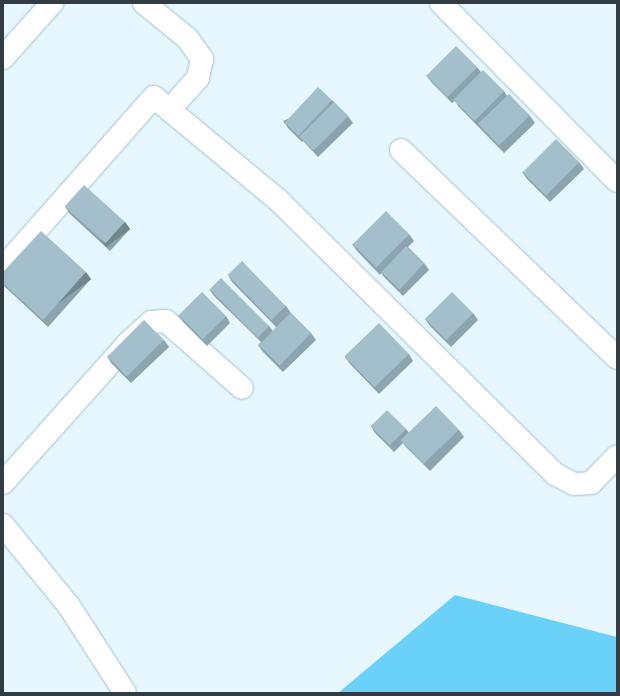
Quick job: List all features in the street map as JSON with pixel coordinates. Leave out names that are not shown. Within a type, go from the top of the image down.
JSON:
[{"type":"street","points":[[3,58],[52,3]]},
{"type":"street","points":[[144,3],[186,38],[202,59],[198,78],[169,110]]},
{"type":"street","points":[[442,3],[617,181]]},
{"type":"street","points":[[3,268],[154,97],[277,199],[555,474],[574,484],[591,483],[617,456]]},
{"type":"street","points":[[401,150],[617,358]]},
{"type":"street","points":[[3,483],[128,343],[151,322],[166,321],[242,388]]},
{"type":"street","points":[[3,525],[69,606],[125,693]]},
{"type":"water","points":[[455,595],[617,637],[617,693],[338,693]]},
{"type":"building","points":[[456,46],[477,67],[448,97],[426,76]]},
{"type":"building","points":[[483,70],[504,91],[475,121],[453,100]]},
{"type":"building","points":[[318,87],[332,100],[298,136],[285,123]]},
{"type":"building","points":[[509,94],[530,116],[499,145],[478,124]]},
{"type":"building","points":[[334,102],[348,116],[313,151],[299,137]]},
{"type":"building","points":[[556,139],[579,162],[546,196],[523,172]]},
{"type":"building","points":[[84,185],[125,222],[105,243],[65,207]]},
{"type":"building","points":[[386,211],[409,234],[376,268],[353,244]]},
{"type":"building","points":[[41,231],[86,272],[43,320],[3,283],[3,272]]},
{"type":"building","points":[[406,246],[424,263],[400,289],[381,272]]},
{"type":"building","points":[[242,261],[286,306],[271,320],[228,275]]},
{"type":"building","points":[[221,278],[269,326],[258,337],[210,289]]},
{"type":"building","points":[[202,292],[226,316],[203,339],[179,315]]},
{"type":"building","points":[[452,292],[473,313],[446,340],[425,319]]},
{"type":"building","points":[[290,313],[311,333],[280,366],[259,345]]},
{"type":"building","points":[[144,320],[164,340],[127,377],[107,357]]},
{"type":"building","points":[[379,323],[409,354],[374,387],[344,356]]},
{"type":"building","points":[[436,406],[459,430],[424,464],[401,440]]},
{"type":"building","points":[[387,410],[406,429],[390,445],[371,426]]}]
